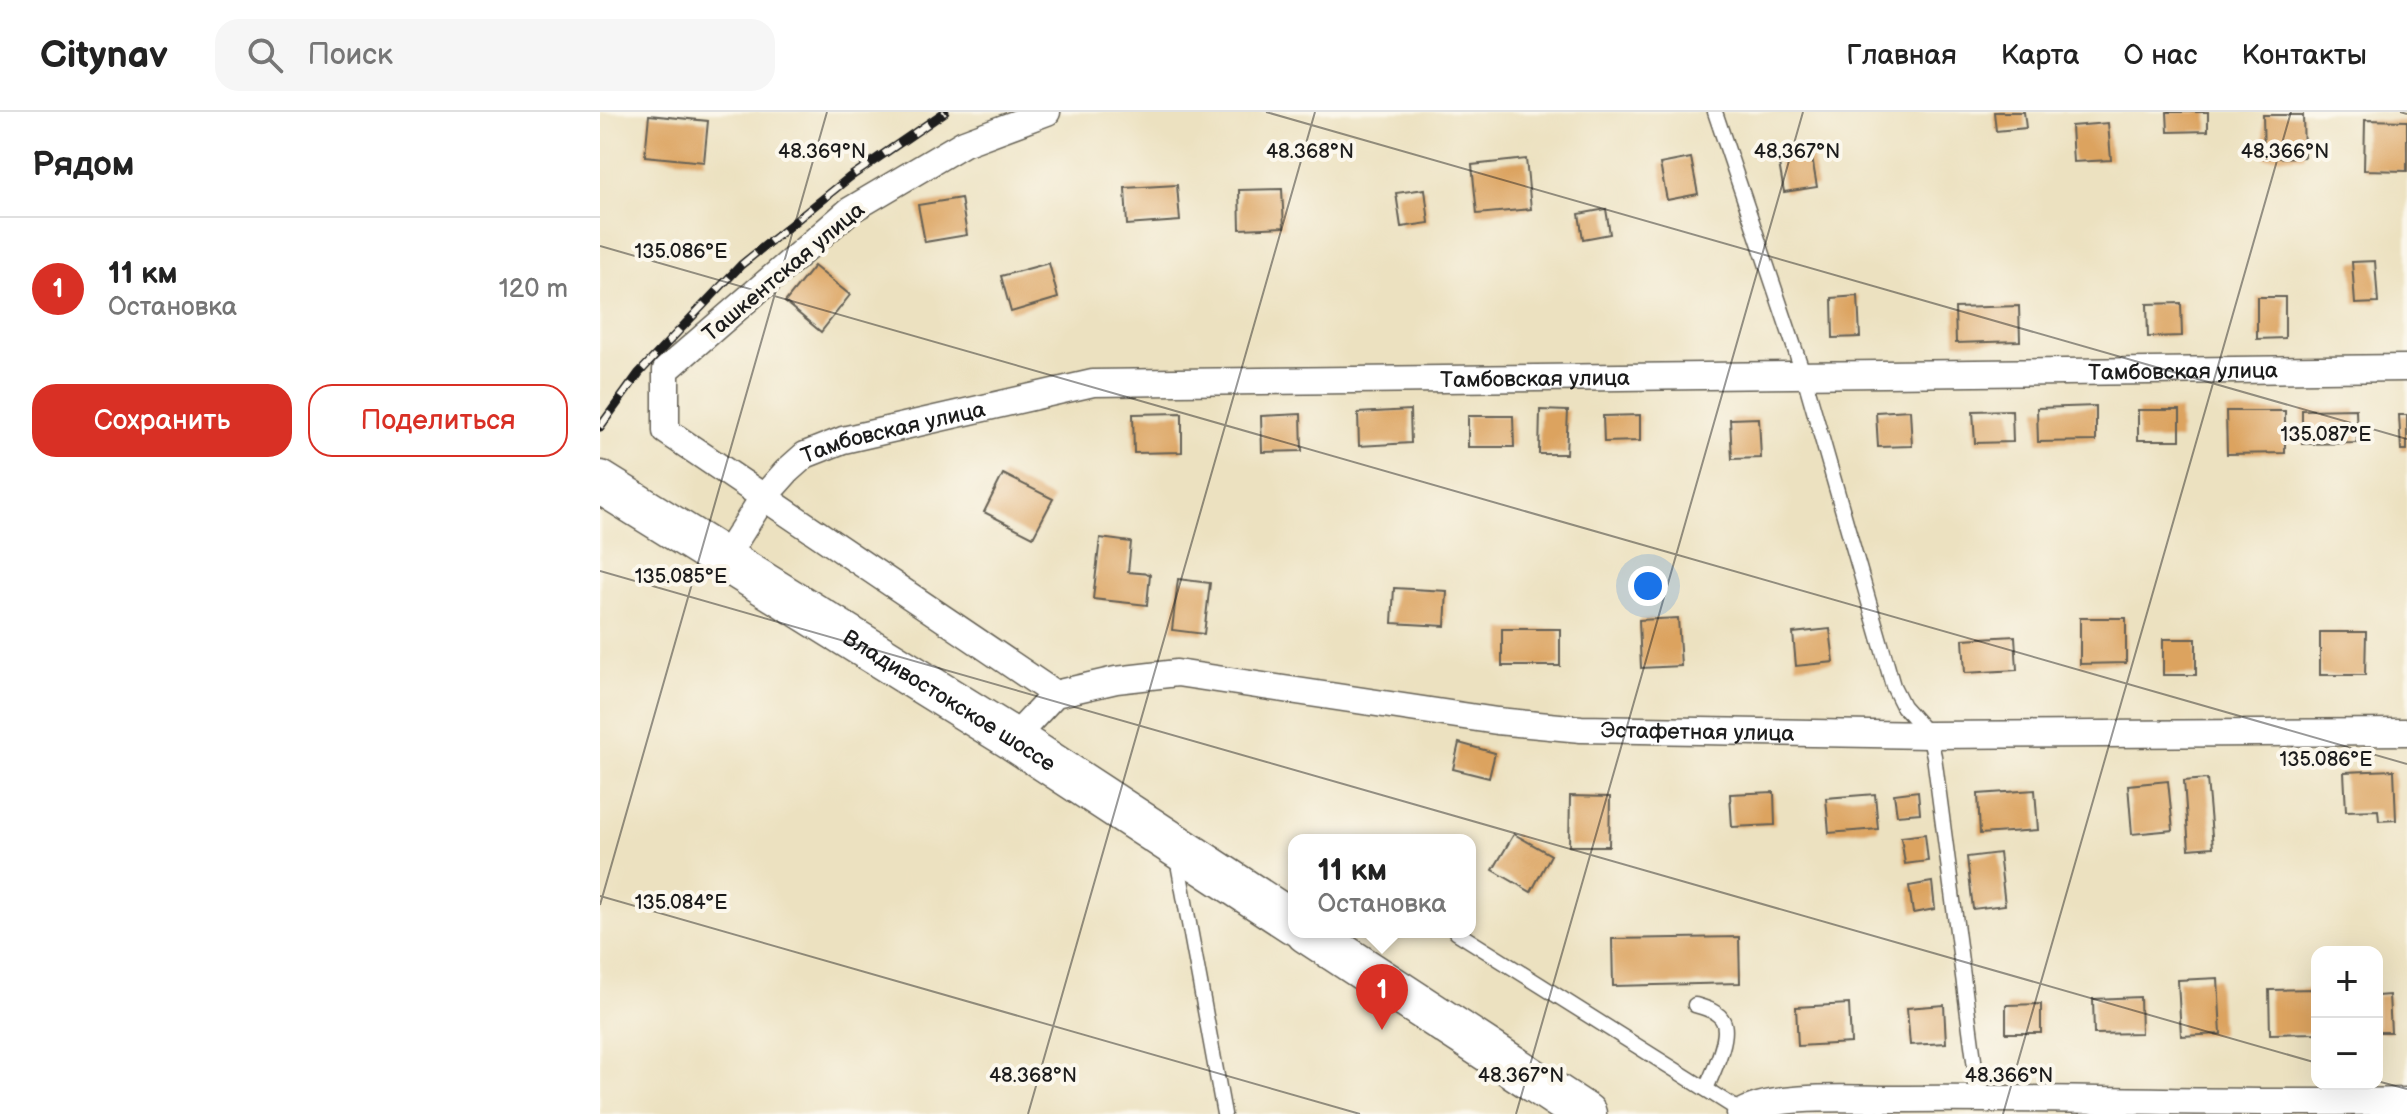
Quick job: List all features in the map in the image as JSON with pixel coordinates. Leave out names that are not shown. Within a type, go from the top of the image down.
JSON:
[{"type":"main road","name":"Владивостокское шоссе","points":[[600,482],[1013,739],[1288,919]]},
{"type":"main road","points":[[1316,938],[1585,1114]]},
{"type":"street","name":"Ташкентская улица","points":[[762,499],[666,431],[666,370],[849,211],[964,143],[1047,112]]},
{"type":"street","name":"Тамбовская улица","points":[[724,559],[762,499],[805,455],[843,440],[1093,383],[2407,368]]},
{"type":"street","points":[[762,499],[1055,694],[1013,739]]},
{"type":"street","name":"Эстафетная улица","points":[[1055,694],[1116,680],[1177,673],[1524,725],[1597,729],[1929,735],[2407,732]]},
{"type":"street","points":[[1741,1113],[1761,1105],[1787,1101],[1979,1098],[2407,1101]]},
{"type":"lane","points":[[1715,112],[1804,376],[1893,686],[1903,706],[1929,735],[1979,1098]]},
{"type":"lane","points":[[1175,845],[1224,1114]]},
{"type":"lane","points":[[1466,938],[1741,1113]]},
{"type":"lane","points":[[1695,1005],[1715,1012],[1723,1021],[1725,1031],[1722,1048],[1706,1089]]},
{"type":"building","points":[[1994,112],[2024,112],[2026,128],[1996,131]]},
{"type":"building","points":[[2167,112],[2208,112],[2208,131],[2168,132]]},
{"type":"building","points":[[649,115],[708,121],[704,162],[645,156]]},
{"type":"building","points":[[2263,115],[2303,115],[2304,157],[2264,158]]},
{"type":"building","points":[[2365,120],[2407,121],[2407,171],[2364,170]]},
{"type":"building","points":[[2108,123],[2111,160],[2073,162],[2071,126]]},
{"type":"building","points":[[1810,146],[1817,187],[1784,192],[1777,152]]},
{"type":"building","points":[[1691,158],[1698,194],[1667,200],[1660,164]]},
{"type":"building","points":[[1526,159],[1531,209],[1477,214],[1472,165]]},
{"type":"building","points":[[1177,185],[1180,221],[1127,225],[1125,188]]},
{"type":"building","points":[[1282,189],[1284,227],[1240,229],[1239,190]]},
{"type":"building","points":[[1425,189],[1429,223],[1401,227],[1396,193]]},
{"type":"building","points":[[961,198],[967,235],[925,242],[918,205]]},
{"type":"building","points":[[1606,209],[1610,234],[1583,239],[1579,214]]},
{"type":"building","points":[[2375,261],[2378,303],[2355,304],[2352,262]]},
{"type":"building","points":[[1049,263],[1058,298],[1011,312],[1001,276]]},
{"type":"building","points":[[814,266],[850,295],[821,332],[785,302]]},
{"type":"building","points":[[1858,296],[1860,337],[1833,338],[1832,298]]},
{"type":"building","points":[[2257,297],[2285,297],[2285,338],[2257,339]]},
{"type":"building","points":[[2181,303],[2182,336],[2148,337],[2147,304]]},
{"type":"building","points":[[2019,306],[2020,341],[1956,343],[1955,308]]},
{"type":"building","points":[[2096,406],[2096,441],[2038,442],[2037,408]]},
{"type":"building","points":[[2356,409],[2357,443],[2302,444],[2302,410]]},
{"type":"building","points":[[1410,410],[1411,443],[1359,446],[1358,413]]},
{"type":"building","points":[[1540,410],[1568,411],[1566,454],[1539,454]]},
{"type":"building","points":[[1910,410],[1912,446],[1878,447],[1876,412]]},
{"type":"building","points":[[2012,410],[2013,442],[1975,443],[1973,411]]},
{"type":"building","points":[[2138,410],[2180,410],[2180,440],[2138,440]]},
{"type":"building","points":[[2226,411],[2285,411],[2285,453],[2227,454]]},
{"type":"building","points":[[1182,413],[1182,452],[1134,453],[1133,414]]},
{"type":"building","points":[[1301,414],[1302,451],[1262,452],[1261,416]]},
{"type":"building","points":[[1640,415],[1640,441],[1604,442],[1603,416]]},
{"type":"building","points":[[2399,415],[2407,415],[2407,450],[2401,450]]},
{"type":"building","points":[[1468,416],[1513,416],[1514,447],[1468,447]]},
{"type":"building","points":[[1759,418],[1761,458],[1732,459],[1730,419]]},
{"type":"building","points":[[1003,474],[1053,499],[1033,537],[984,512]]},
{"type":"building","points":[[1100,538],[1131,542],[1128,572],[1150,574],[1147,605],[1093,599]]},
{"type":"building","points":[[1178,579],[1210,583],[1204,634],[1172,630]]},
{"type":"building","points":[[1394,588],[1447,591],[1445,626],[1392,623]]},
{"type":"building","points":[[1678,618],[1681,666],[1641,668],[1639,620]]},
{"type":"building","points":[[2080,618],[2126,618],[2126,663],[2080,664]]},
{"type":"building","points":[[1502,629],[1560,629],[1560,666],[1502,666]]},
{"type":"building","points":[[1830,629],[1834,662],[1796,666],[1793,633]]},
{"type":"building","points":[[2320,632],[2366,632],[2365,675],[2320,675]]},
{"type":"building","points":[[2015,636],[2017,670],[1965,673],[1963,639]]},
{"type":"building","points":[[2163,639],[2196,639],[2196,675],[2163,675]]},
{"type":"building","points":[[1459,743],[1495,753],[1489,778],[1453,769]]},
{"type":"building","points":[[2394,770],[2396,820],[2379,821],[2378,810],[2346,811],[2344,772]]},
{"type":"building","points":[[2207,779],[2213,847],[2189,849],[2184,781]]},
{"type":"building","points":[[2168,781],[2173,830],[2132,834],[2128,785]]},
{"type":"building","points":[[2035,790],[2038,830],[1980,834],[1978,794]]},
{"type":"building","points":[[1918,791],[1920,813],[1897,815],[1894,794]]},
{"type":"building","points":[[1774,792],[1775,825],[1732,827],[1730,794]]},
{"type":"building","points":[[1875,794],[1878,829],[1829,833],[1826,798]]},
{"type":"building","points":[[1570,796],[1610,797],[1609,846],[1569,846]]},
{"type":"building","points":[[1514,834],[1551,855],[1531,892],[1493,870]]},
{"type":"building","points":[[1925,834],[1928,861],[1905,864],[1901,837]]},
{"type":"building","points":[[1999,853],[2005,905],[1973,909],[1967,857]]},
{"type":"building","points":[[1932,882],[1935,909],[1913,913],[1909,886]]},
{"type":"building","points":[[1739,937],[1740,983],[1613,986],[1612,939]]},
{"type":"building","points":[[2218,978],[2221,1034],[2181,1036],[2178,980]]},
{"type":"building","points":[[2311,989],[2311,1033],[2270,1034],[2269,990]]},
{"type":"building","points":[[2389,995],[2391,1032],[2383,1032],[2383,996]]},
{"type":"building","points":[[2140,997],[2141,1033],[2094,1034],[2093,999]]},
{"type":"building","points":[[1849,1004],[1851,1043],[1798,1046],[1796,1007]]},
{"type":"building","points":[[2041,1004],[2041,1033],[2006,1033],[2006,1005]]},
{"type":"building","points":[[1944,1005],[1946,1043],[1910,1045],[1907,1008]]},
{"type":"railway","points":[[600,427],[639,373],[741,265],[850,177],[945,112]]},
{"type":"place","name":"11 км","points":[[1382,1030]]}]
